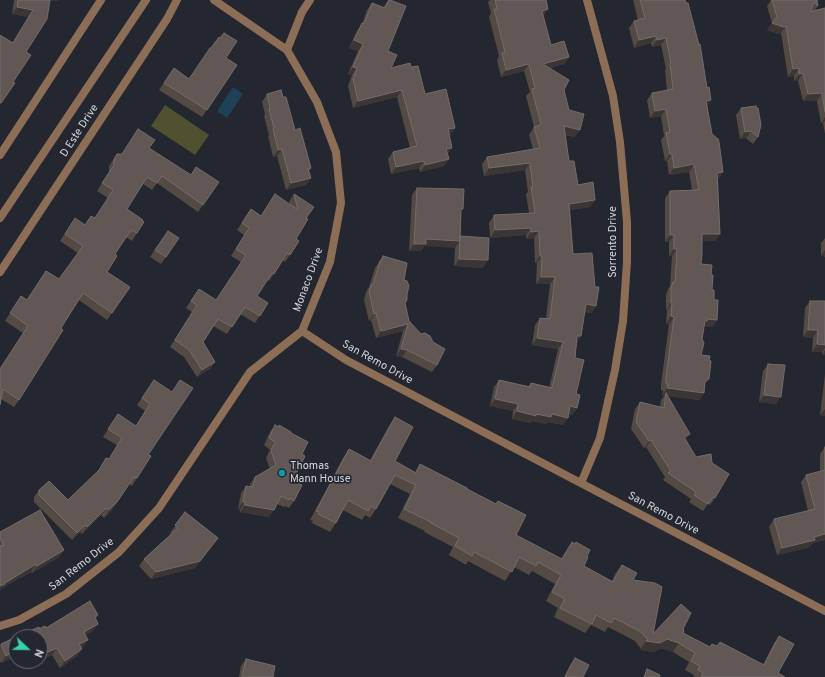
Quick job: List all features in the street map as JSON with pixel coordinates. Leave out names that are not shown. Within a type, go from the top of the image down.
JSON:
[{"type":"street","points":[[0,155],[101,0]]},
{"type":"street","name":"D Este Drive","points":[[0,218],[146,0]]},
{"type":"street","name":"D Este Drive","points":[[0,272],[167,19],[177,0]]},
{"type":"street","name":"Monaco Drive","points":[[214,0],[287,50],[317,102],[336,152],[341,203],[330,262],[302,331]]},
{"type":"street","points":[[287,50],[302,12],[310,0]]},
{"type":"street","name":"Sorrento Drive","points":[[581,483],[600,438],[615,370],[623,321],[627,262],[627,222],[620,142],[613,96],[587,0]]},
{"type":"street","name":"San Remo Drive","points":[[0,626],[19,620],[66,594],[119,552],[159,508],[250,372],[302,331],[346,360],[825,611]]},
{"type":"green space","points":[[165,105],[209,135],[195,155],[151,126]]},
{"type":"water","points":[[233,87],[243,94],[227,118],[217,111]]},
{"type":"building","points":[[18,0],[50,0],[47,19],[26,52],[31,55],[13,82],[15,83],[1,103],[0,35],[13,43],[33,10],[17,7]]},
{"type":"building","points":[[389,0],[406,6],[388,51],[397,55],[391,68],[410,63],[411,67],[418,66],[425,94],[446,89],[455,128],[448,129],[452,148],[446,149],[449,159],[425,165],[424,161],[396,167],[393,152],[417,146],[402,90],[358,101],[353,79],[357,68],[353,67],[363,44],[354,40],[362,23],[364,24],[372,3],[385,8]]},
{"type":"building","points":[[495,0],[546,0],[548,9],[542,11],[551,45],[564,41],[569,57],[543,64],[569,80],[564,90],[569,110],[584,114],[580,130],[564,126],[569,161],[574,161],[578,185],[593,182],[595,200],[569,204],[573,254],[592,253],[595,287],[599,287],[596,306],[586,304],[581,336],[577,336],[575,358],[584,360],[576,394],[580,395],[577,408],[570,406],[568,418],[552,414],[551,417],[536,414],[536,416],[517,411],[518,404],[495,399],[499,380],[530,387],[531,383],[552,388],[563,342],[537,338],[540,318],[550,319],[555,277],[541,277],[542,256],[540,256],[539,231],[531,232],[531,228],[495,230],[494,215],[535,213],[531,187],[533,187],[530,163],[489,168],[487,157],[540,148],[534,127],[541,125],[532,89],[535,88],[529,64],[506,70],[502,53],[505,52],[494,9],[497,9]]},
{"type":"building","points":[[640,0],[685,0],[686,3],[688,3],[699,45],[700,44],[707,88],[709,87],[711,100],[706,101],[712,134],[718,139],[719,142],[723,172],[717,173],[720,234],[702,234],[701,264],[712,265],[712,290],[714,290],[714,300],[718,300],[717,320],[707,319],[707,321],[705,321],[702,339],[704,343],[701,355],[710,356],[709,360],[711,361],[709,379],[705,382],[704,393],[667,388],[668,384],[666,383],[674,317],[671,316],[671,288],[673,282],[675,282],[677,249],[674,249],[674,235],[670,235],[670,191],[699,190],[694,164],[674,168],[666,133],[670,132],[666,109],[655,111],[652,93],[673,89],[671,63],[666,38],[657,40],[656,36],[639,40],[634,21],[645,18]]},
{"type":"building","points":[[772,0],[817,0],[818,6],[814,2],[810,12],[825,8],[825,112],[822,93],[808,94],[803,73],[799,74],[799,68],[793,69],[786,26],[783,27],[772,23],[777,17]]},
{"type":"building","points":[[224,33],[237,41],[226,58],[237,65],[207,110],[164,83],[174,68],[189,79],[210,48]]},
{"type":"building","points":[[281,90],[283,97],[286,97],[295,130],[300,128],[311,168],[308,169],[311,178],[291,183],[282,149],[278,150],[267,94]]},
{"type":"building","points":[[756,106],[756,108],[758,108],[761,125],[758,137],[751,131],[745,132],[741,108]]},
{"type":"building","points":[[138,129],[155,140],[149,148],[191,175],[196,167],[219,182],[203,205],[162,176],[157,183],[147,177],[127,209],[144,222],[137,233],[131,230],[115,254],[117,256],[107,272],[130,287],[112,313],[83,293],[61,328],[63,330],[19,400],[3,389],[0,405],[0,369],[28,326],[10,313],[21,296],[27,300],[46,271],[59,279],[83,246],[65,234],[75,218],[85,225],[91,216],[95,218],[113,190],[102,183],[114,165],[114,159],[117,154],[122,154]]},
{"type":"building","points":[[417,188],[464,189],[463,209],[461,209],[460,241],[426,239],[426,244],[414,244]]},
{"type":"building","points":[[275,194],[298,210],[294,194],[314,207],[306,218],[308,219],[296,239],[299,241],[290,255],[287,253],[274,274],[272,273],[257,296],[268,303],[260,316],[245,307],[232,327],[218,319],[203,342],[215,362],[202,370],[189,350],[175,340],[197,305],[191,301],[199,289],[216,300],[246,255],[236,249],[249,228],[242,223],[251,209],[261,216]]},
{"type":"building","points":[[168,231],[179,238],[166,257],[155,250]]},
{"type":"building","points":[[460,236],[489,238],[488,260],[459,259]]},
{"type":"building","points":[[383,256],[407,263],[404,280],[407,281],[409,286],[407,300],[405,303],[409,321],[421,334],[425,333],[430,336],[433,342],[445,349],[437,365],[407,350],[401,349],[408,324],[381,331],[376,313],[374,314],[369,292]]},
{"type":"building","points":[[810,301],[825,301],[825,345],[817,344],[818,330],[808,330]]},
{"type":"building","points":[[768,364],[785,365],[781,397],[764,395]]},
{"type":"building","points":[[154,380],[172,392],[180,380],[193,388],[148,455],[151,456],[137,478],[134,477],[117,502],[109,510],[106,508],[87,527],[85,525],[77,533],[39,495],[39,490],[49,481],[68,500],[99,470],[106,458],[109,459],[122,438],[108,429],[118,414],[136,426],[150,404],[142,398]]},
{"type":"building","points":[[666,393],[690,434],[684,437],[696,457],[711,454],[712,463],[729,474],[715,498],[713,497],[708,504],[694,495],[696,492],[668,473],[671,471],[651,440],[649,441],[636,422],[640,402],[664,408]]},
{"type":"building","points":[[395,417],[413,427],[395,461],[416,473],[420,464],[496,504],[498,501],[526,515],[516,535],[562,559],[572,542],[575,544],[576,542],[590,550],[584,566],[613,582],[622,565],[637,573],[633,580],[655,583],[662,587],[653,634],[681,604],[691,613],[683,629],[683,633],[710,647],[712,644],[717,646],[720,642],[764,665],[779,636],[794,644],[778,673],[785,677],[701,677],[703,673],[698,670],[700,666],[691,661],[695,653],[679,643],[667,639],[660,643],[646,641],[648,640],[641,632],[614,618],[611,623],[596,615],[592,624],[560,608],[565,599],[552,592],[561,575],[538,562],[536,566],[519,557],[512,572],[474,552],[472,556],[455,546],[459,538],[404,509],[416,485],[395,475],[376,509],[371,506],[368,511],[348,500],[336,523],[318,514],[319,512],[316,511],[349,449],[371,461]]},
{"type":"building","name":"Thomas Mann House","points":[[275,425],[279,427],[279,425],[308,442],[302,454],[305,456],[293,481],[302,485],[294,501],[290,498],[289,500],[281,496],[274,510],[245,505],[245,502],[243,502],[246,486],[253,487],[255,477],[276,465],[271,451],[275,442],[269,438]]},
{"type":"building","points":[[825,470],[825,534],[814,537],[815,540],[782,548],[774,519],[815,509],[806,475]]},
{"type":"building","points":[[40,510],[64,550],[37,566],[36,564],[0,586],[0,546],[4,545],[0,538],[0,532]]},
{"type":"building","points":[[185,512],[218,538],[200,561],[156,572],[144,559],[178,528],[175,525]]},
{"type":"building","points":[[90,601],[98,615],[95,617],[98,624],[84,632],[88,640],[79,644],[82,649],[65,661],[57,648],[48,652],[48,629],[39,629],[45,626],[46,628]]},
{"type":"building","points":[[8,641],[8,655],[6,656],[1,644]]},
{"type":"building","points":[[575,658],[589,665],[583,677],[565,677]]},
{"type":"building","points":[[246,659],[275,666],[273,677],[242,677]]},
{"type":"building","points":[[647,669],[660,675],[659,677],[644,677]]},
{"type":"place","name":"Thomas Mann House","points":[[282,473]]}]
